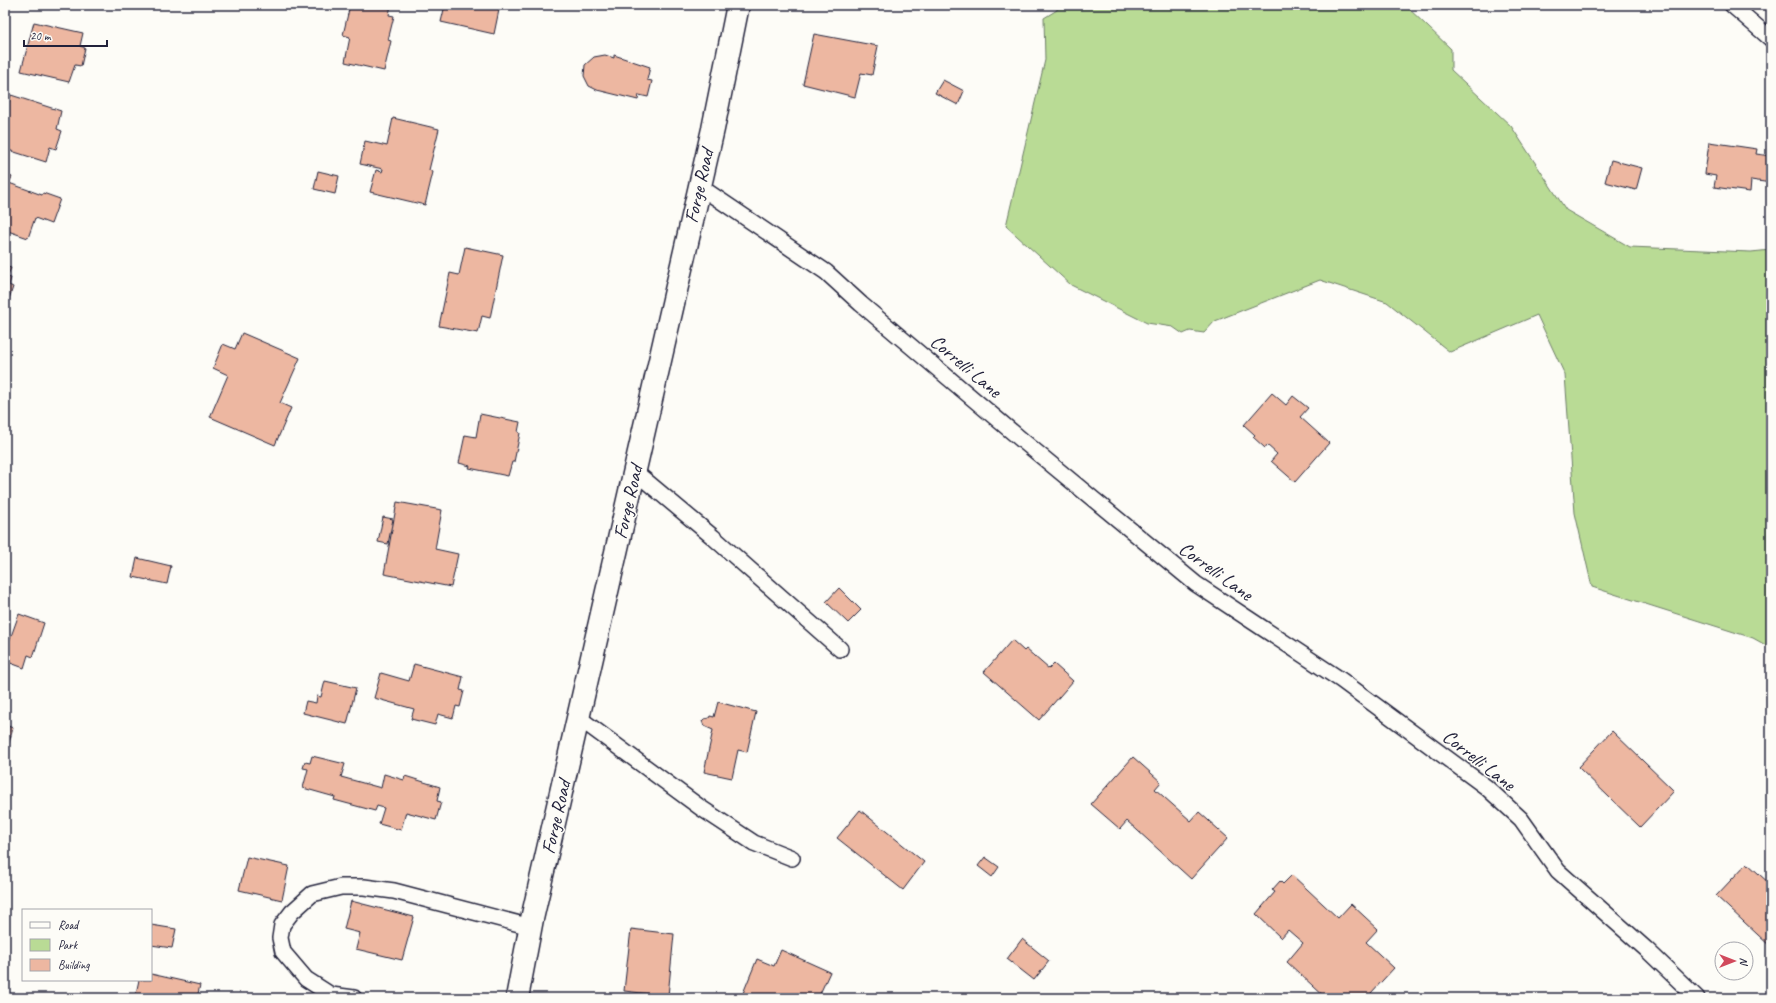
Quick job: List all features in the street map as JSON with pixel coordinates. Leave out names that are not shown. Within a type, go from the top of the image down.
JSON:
[{"type":"street","name":"Forge Road","points":[[517,998],[531,927],[699,186],[738,5]]},
{"type":"lane","points":[[1732,5],[1771,40]]},
{"type":"lane","name":"Correlli Lane","points":[[699,186],[826,272],[861,304],[1023,442],[1196,584],[1341,680],[1486,787],[1521,819],[1558,871],[1646,949],[1697,998]]},
{"type":"lane","points":[[634,471],[713,537],[840,649]]},
{"type":"lane","points":[[579,718],[701,808],[754,843],[792,858]]},
{"type":"lane","points":[[354,998],[331,995],[306,979],[283,952],[280,938],[282,925],[292,912],[312,894],[342,887],[364,887],[394,891],[531,927]]},
{"type":"green space","points":[[1058,5],[1405,5],[1451,49],[1451,70],[1511,126],[1566,210],[1630,247],[1751,252],[1771,250],[1771,648],[1753,638],[1592,587],[1575,513],[1565,375],[1537,315],[1450,352],[1387,302],[1320,280],[1215,321],[1204,333],[1190,331],[1183,334],[1173,327],[1147,323],[1071,285],[1006,226],[1045,60],[1044,18],[1057,10]]},
{"type":"building","points":[[350,5],[391,5],[389,15],[394,16],[388,40],[391,41],[384,71],[345,62],[350,37],[343,35]]},
{"type":"building","points":[[445,5],[500,5],[494,34],[441,22]]},
{"type":"building","points":[[34,22],[83,33],[80,46],[85,48],[81,66],[75,65],[69,82],[21,71]]},
{"type":"building","points":[[814,34],[878,46],[872,75],[861,73],[855,97],[803,84]]},
{"type":"building","points":[[605,55],[614,58],[614,55],[650,67],[647,80],[652,81],[648,97],[639,95],[638,100],[597,90],[589,86],[584,76],[585,65],[594,57]]},
{"type":"building","points":[[943,80],[964,91],[958,105],[935,93]]},
{"type":"building","points":[[11,95],[61,111],[57,129],[62,131],[56,149],[50,147],[46,162],[5,149],[5,114]]},
{"type":"building","points":[[393,118],[439,129],[429,170],[433,172],[425,205],[370,192],[376,170],[382,172],[383,169],[360,164],[365,141],[387,146]]},
{"type":"building","points":[[1709,142],[1757,149],[1756,154],[1771,156],[1771,183],[1751,180],[1750,192],[1714,187],[1716,176],[1705,174]]},
{"type":"building","points":[[1611,160],[1642,168],[1636,190],[1605,182]]},
{"type":"building","points":[[318,171],[339,176],[335,194],[314,189]]},
{"type":"building","points":[[5,174],[12,177],[9,183],[42,195],[43,193],[60,199],[51,224],[35,218],[28,238],[5,230]]},
{"type":"building","points":[[465,247],[503,255],[490,318],[482,316],[478,333],[439,326],[450,273],[459,275]]},
{"type":"building","points":[[5,266],[11,268],[7,277],[11,278],[9,285],[13,287],[7,305],[5,305]]},
{"type":"building","points":[[242,333],[300,358],[280,403],[291,408],[275,445],[210,417],[228,375],[213,368],[223,344],[235,349]]},
{"type":"building","points":[[1272,393],[1286,405],[1293,396],[1308,408],[1300,417],[1329,443],[1295,482],[1271,461],[1277,454],[1267,445],[1265,448],[1253,437],[1255,435],[1244,425]]},
{"type":"building","points":[[480,414],[520,422],[518,432],[520,433],[514,462],[512,462],[508,476],[469,468],[470,466],[459,463],[465,435],[476,437]]},
{"type":"building","points":[[397,502],[442,510],[435,549],[458,554],[451,587],[384,574]]},
{"type":"building","points":[[383,517],[393,519],[388,544],[378,542]]},
{"type":"building","points":[[137,558],[171,566],[167,584],[133,577]]},
{"type":"building","points":[[839,588],[861,610],[848,623],[826,602]]},
{"type":"building","points":[[19,614],[44,623],[33,657],[28,655],[24,668],[5,661],[5,653]]},
{"type":"building","points":[[1012,640],[1024,651],[1026,649],[1049,669],[1054,664],[1073,681],[1039,720],[984,672]]},
{"type":"building","points":[[414,664],[463,677],[460,690],[464,691],[460,707],[456,706],[453,718],[438,714],[435,725],[411,719],[414,709],[374,698],[381,673],[409,681]]},
{"type":"building","points":[[325,681],[356,688],[347,724],[303,713],[306,701],[316,703],[317,696],[321,697]]},
{"type":"building","points":[[718,702],[756,712],[747,752],[738,750],[732,778],[704,772],[713,730],[704,726],[702,721],[710,716],[714,717]]},
{"type":"building","points":[[5,725],[13,728],[9,743],[5,742]]},
{"type":"building","points":[[1612,731],[1674,791],[1640,827],[1578,767]]},
{"type":"building","points":[[312,756],[345,764],[341,777],[381,788],[384,774],[404,780],[405,776],[440,787],[437,801],[441,802],[436,820],[406,812],[401,830],[379,824],[384,808],[377,806],[375,811],[334,800],[335,797],[303,788],[308,769],[303,768],[305,762],[310,763]]},
{"type":"building","points":[[1133,757],[1161,782],[1155,789],[1191,821],[1199,812],[1228,838],[1191,879],[1127,821],[1120,829],[1091,804]]},
{"type":"building","points":[[860,810],[924,862],[903,890],[837,838]]},
{"type":"building","points":[[247,857],[289,866],[282,900],[239,890]]},
{"type":"building","points":[[985,857],[999,867],[992,877],[978,866]]},
{"type":"building","points":[[1747,863],[1771,885],[1771,947],[1716,896]]},
{"type":"building","points":[[1292,875],[1338,918],[1351,904],[1378,929],[1366,942],[1394,968],[1371,993],[1377,998],[1326,998],[1287,962],[1303,943],[1288,930],[1281,938],[1256,914],[1275,892],[1272,890],[1280,881],[1283,884]]},
{"type":"building","points":[[351,901],[414,917],[402,960],[356,949],[360,933],[344,929]]},
{"type":"building","points":[[152,925],[176,929],[172,948],[152,945]]},
{"type":"building","points":[[631,929],[674,934],[668,996],[624,991]]},
{"type":"building","points":[[1022,939],[1049,961],[1034,980],[1007,959]]},
{"type":"building","points":[[781,950],[830,972],[818,998],[741,998],[757,959],[774,966]]},
{"type":"building","points":[[152,974],[200,985],[197,998],[135,998],[139,981],[152,981]]}]
